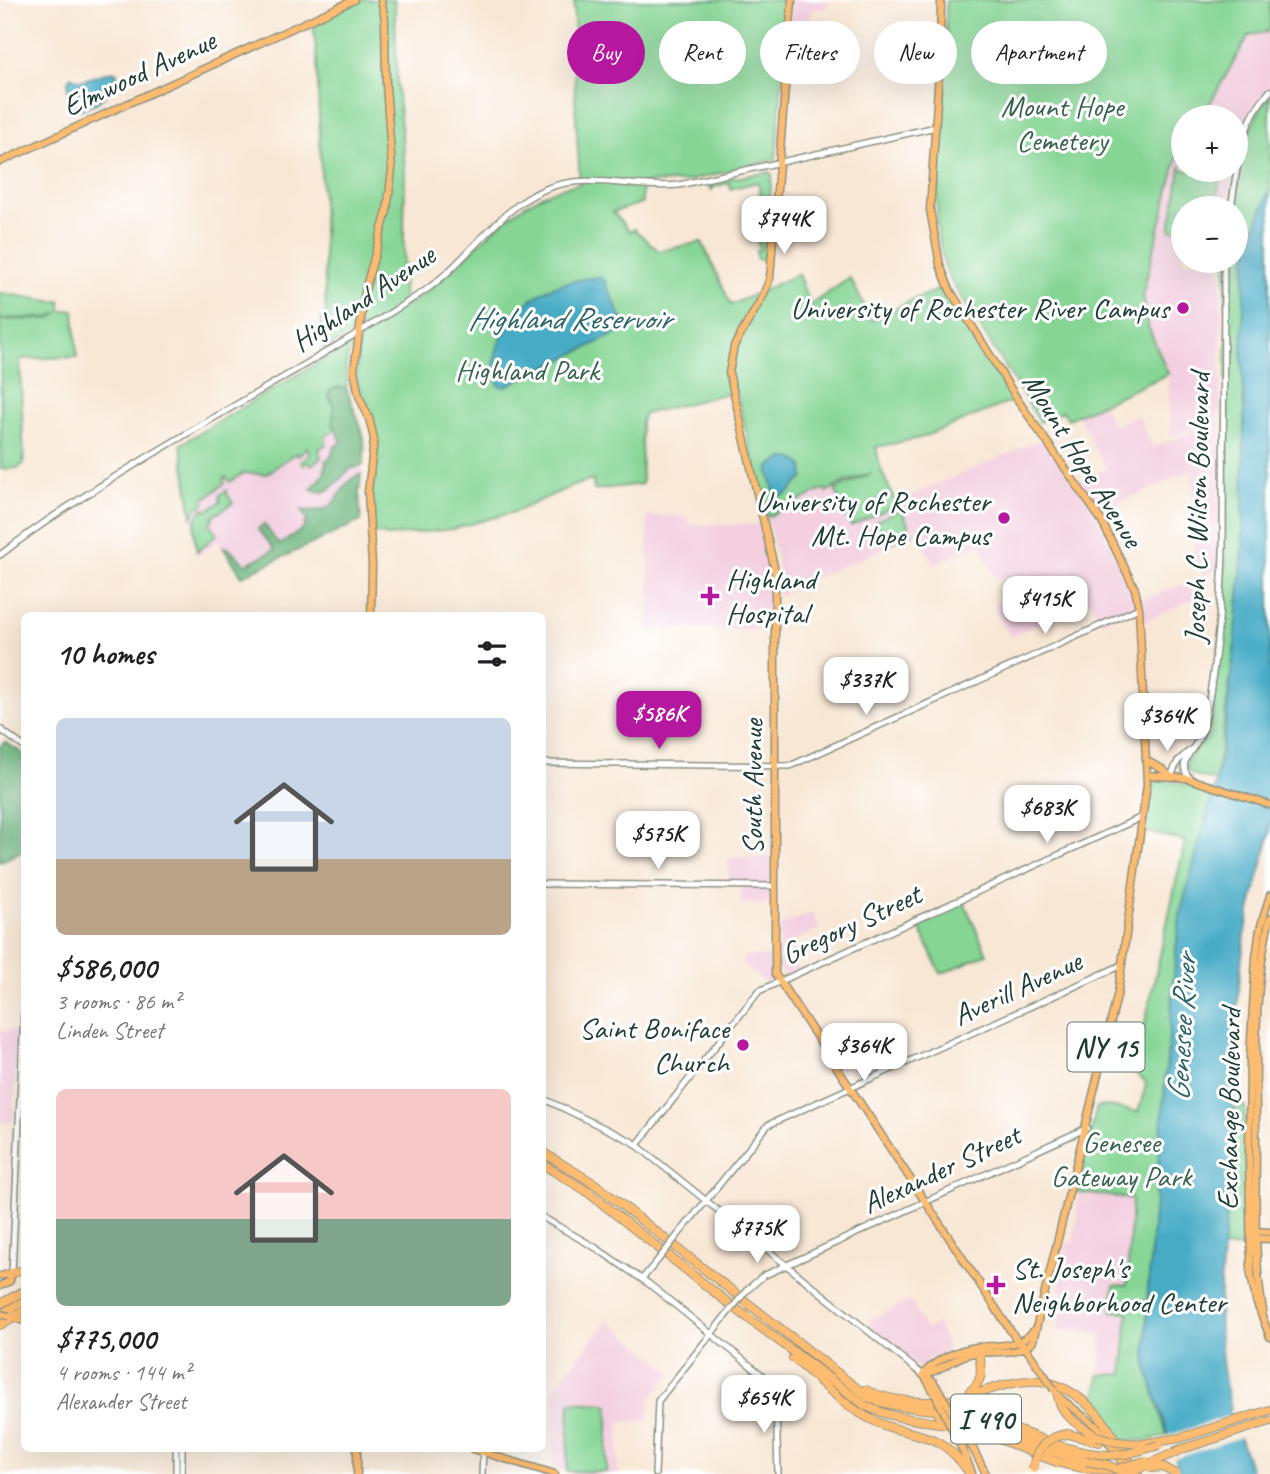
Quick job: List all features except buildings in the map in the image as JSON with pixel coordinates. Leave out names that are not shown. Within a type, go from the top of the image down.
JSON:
[{"type":"highway","name":"I 490","points":[[546,1154],[600,1188],[862,1394],[891,1405],[981,1417],[1066,1449],[1108,1455],[1134,1452],[1270,1409]]},
{"type":"highway","name":"I 490","points":[[546,1166],[597,1199],[727,1302],[854,1399],[870,1408],[890,1415],[981,1432],[1047,1462],[1067,1469],[1091,1472],[1124,1473],[1183,1449],[1270,1421]]},
{"type":"highway","points":[[12,1273],[21,1271]]},
{"type":"highway","points":[[0,1304],[21,1293]]},
{"type":"highway","points":[[727,1302],[860,1413],[879,1423],[941,1442],[956,1454],[971,1474]]},
{"type":"highway","points":[[0,1325],[21,1304]]},
{"type":"highway","points":[[832,1371],[858,1387],[885,1397],[907,1401],[968,1392],[978,1384],[982,1373],[981,1350]]},
{"type":"highway","points":[[939,1396],[960,1398],[1020,1380],[1035,1380],[1054,1385],[1074,1394],[1095,1411],[1138,1474]]},
{"type":"highway","points":[[1056,1392],[1059,1404],[1070,1417],[1098,1439]]},
{"type":"highway","points":[[862,1394],[893,1409],[972,1421],[1049,1452],[1124,1473],[1157,1466],[1176,1474]]},
{"type":"highway","points":[[1033,1471],[1036,1455],[1044,1443],[1055,1436],[1069,1434],[1114,1445],[1181,1438]]},
{"type":"main road","name":"Elmwood Avenue","points":[[335,7],[346,0]]},
{"type":"main road","name":"Elmwood Avenue","points":[[0,162],[354,0]]},
{"type":"main road","points":[[371,612],[372,565],[368,492],[374,439],[354,370],[365,290],[389,201],[392,169],[385,19],[381,0]]},
{"type":"main road","name":"South Avenue","points":[[792,0],[769,282],[737,338],[729,364],[774,565],[774,969],[1018,1342],[1025,1347],[1056,1392],[1100,1429],[1124,1473]]},
{"type":"main road","name":"Mount Hope Avenue","points":[[940,0],[930,210],[936,255],[943,275],[1017,399],[1100,518],[1135,589],[1139,608],[1147,775],[1117,999],[1033,1342],[1025,1347]]},
{"type":"main road","points":[[1147,761],[1170,776]]},
{"type":"main road","points":[[1147,775],[1194,781],[1270,805]]},
{"type":"main road","name":"Exchange Boulevard","points":[[1270,895],[1257,950],[1251,1027],[1254,1292],[1270,1338]]},
{"type":"main road","name":"Exchange Boulevard","points":[[1253,1234],[1256,1049],[1264,950],[1270,918]]},
{"type":"main road","points":[[1253,1234],[1270,1232]]},
{"type":"main road","points":[[1253,1234],[1270,1239]]},
{"type":"main road","points":[[0,1276],[12,1273],[10,1281],[0,1286]]},
{"type":"main road","points":[[986,1474],[972,1447],[923,1375],[981,1350],[1018,1342],[1028,1337],[1036,1327]]},
{"type":"main road","points":[[981,1350],[1002,1353],[1025,1347]]},
{"type":"main road","points":[[939,1396],[971,1474]]},
{"type":"main road","points":[[357,1474],[358,1452]]},
{"type":"main road","points":[[486,1452],[555,1474]]},
{"type":"street","points":[[1233,196],[1245,129],[1257,106],[1270,92]]},
{"type":"street","name":"Highland Avenue","points":[[0,555],[61,510],[430,287],[519,205],[548,188],[579,181],[666,187],[780,164],[936,127]]},
{"type":"street","name":"Joseph C. Wilson Boulevard","points":[[1170,776],[1178,761],[1197,742],[1204,727],[1217,653],[1223,554],[1224,273]]},
{"type":"street","points":[[546,763],[790,766],[1139,608]]},
{"type":"street","points":[[0,729],[21,745]]},
{"type":"street","points":[[1189,751],[1183,768],[1194,781]]},
{"type":"street","name":"Gregory Street","points":[[637,1145],[755,995],[780,981],[1142,817]]},
{"type":"street","points":[[546,884],[774,886]]},
{"type":"street","name":"Averill Avenue","points":[[642,1279],[766,1126],[1122,965]]},
{"type":"street","points":[[12,1273],[21,1078]]},
{"type":"street","points":[[546,1100],[637,1145],[923,1375]]},
{"type":"street","name":"Alexander Street","points":[[655,1474],[657,1404],[727,1314],[763,1276],[1087,1128]]},
{"type":"street","points":[[546,1219],[642,1279],[762,1374],[774,1393],[778,1474]]},
{"type":"street","points":[[176,1452],[176,1474]]},
{"type":"street","points":[[182,1452],[182,1474]]},
{"type":"street","points":[[482,1474],[483,1452]]},
{"type":"shaded area","points":[[792,0],[827,0],[827,8],[811,9],[810,21],[790,21]]},
{"type":"shaded area","points":[[1270,27],[1270,88],[1248,118],[1248,105],[1209,105],[1250,35],[1266,32]]},
{"type":"shaded area","name":"University of Rochester River Campus","points":[[1171,181],[1233,182],[1230,196],[1171,196],[1171,273],[1221,273],[1221,412],[1217,417],[1170,437],[1168,374],[1147,324],[1143,292]]},
{"type":"shaded area","points":[[351,343],[345,383],[362,427],[366,446],[359,493],[361,521],[242,576],[219,541],[197,556],[181,444]]},
{"type":"shaded area","name":"University of Rochester Mt. Hope Campus","points":[[1102,404],[1114,426],[1138,415],[1153,448],[1216,421],[1220,423],[1220,568],[1203,575],[1198,561],[1194,562],[1192,470],[1095,514],[1135,602],[1198,579],[1205,594],[1143,622],[1141,605],[1101,623],[1090,600],[1010,637],[995,606],[1015,591],[1009,577],[995,578],[980,544],[933,565],[919,534],[779,596],[778,564],[767,517],[825,489],[826,492],[845,482],[881,470],[896,502],[1042,439],[1074,483],[1106,469],[1078,415]]},
{"type":"shaded area","name":"Highland Hospital","points":[[647,516],[688,516],[689,525],[761,524],[771,566],[771,629],[650,628]]},
{"type":"shaded area","points":[[771,857],[771,904],[741,904],[741,883],[728,882],[728,858]]},
{"type":"shaded area","points":[[812,913],[820,929],[793,941],[796,949],[790,952],[798,970],[784,976],[779,968],[780,926]]},
{"type":"shaded area","points":[[742,956],[770,956],[773,978],[766,983],[743,965]]},
{"type":"shaded area","points":[[0,1031],[18,1031],[13,1123],[0,1122]]},
{"type":"shaded area","points":[[1079,1193],[1132,1198],[1127,1284],[1114,1283],[1112,1311],[1128,1312],[1123,1374],[1100,1374],[1100,1334],[1059,1330],[1063,1291],[1059,1290],[1061,1258],[1065,1257],[1067,1242],[1074,1244]]},
{"type":"shaded area","points":[[909,1301],[925,1329],[938,1324],[948,1350],[935,1359],[931,1357],[921,1368],[870,1327],[871,1319]]},
{"type":"shaded area","points":[[608,1320],[672,1372],[651,1399],[649,1421],[620,1422],[618,1474],[577,1474],[557,1469],[553,1464],[554,1389]]},
{"type":"green space","name":"Highland Park","points":[[361,0],[394,0],[397,85],[405,168],[403,300],[406,306],[428,291],[488,235],[530,202],[554,190],[580,184],[575,84],[645,84],[645,21],[574,21],[574,0],[788,0],[786,21],[760,21],[760,84],[782,84],[776,159],[685,182],[642,183],[642,203],[613,212],[630,232],[634,229],[659,251],[702,242],[731,305],[798,274],[810,305],[850,278],[872,321],[912,300],[945,287],[1015,400],[920,438],[876,447],[881,470],[897,505],[851,526],[835,490],[872,473],[826,492],[824,489],[767,517],[736,391],[644,414],[641,421],[642,484],[594,490],[593,480],[572,486],[517,511],[453,529],[388,536],[374,533],[370,490],[377,441],[357,379],[361,326],[324,351],[321,318],[326,315],[317,60],[313,22]]},
{"type":"green space","name":"Mount Hope Cemetery","points":[[946,0],[1270,0],[1270,27],[1267,32],[1249,35],[1209,105],[1171,105],[1171,182],[1143,292],[1147,324],[1168,374],[1068,419],[1063,411],[1040,422],[950,279],[938,237],[937,208],[944,84],[957,84],[957,21],[946,21]]},
{"type":"green space","points":[[1270,95],[1270,189],[1253,234],[1248,259],[1248,196],[1236,196],[1238,182],[1248,182],[1248,135]]},
{"type":"green space","points":[[770,172],[772,175],[764,258],[761,260],[757,259],[756,251],[760,250],[757,239],[753,239],[746,210],[750,209],[752,215],[761,220],[757,207],[760,206],[758,196],[761,195],[758,182],[730,189],[729,183],[713,187],[712,190],[709,187],[714,181]]},
{"type":"green space","points":[[1178,182],[1219,182],[1217,196],[1176,196]]},
{"type":"green space","points":[[1226,273],[1245,273],[1242,352],[1243,550],[1235,644],[1216,781],[1191,774],[1187,767],[1185,768],[1204,735],[1209,718],[1223,609],[1227,523]]},
{"type":"green space","points":[[0,293],[61,301],[61,311],[74,310],[77,357],[20,359],[24,463],[18,468],[1,469],[0,320],[50,319],[59,313],[49,317],[0,319]]},
{"type":"green space","points":[[351,343],[346,366],[347,389],[337,387],[330,399],[333,404],[335,430],[326,436],[326,444],[319,449],[321,458],[311,465],[308,462],[303,465],[301,461],[310,455],[307,447],[298,456],[296,453],[266,474],[244,473],[230,482],[226,477],[223,480],[225,483],[203,500],[205,503],[196,509],[192,517],[181,444]]},
{"type":"green space","points":[[337,387],[347,389],[363,433],[363,465],[351,469],[328,490],[318,492],[311,489],[324,475],[326,460],[331,457],[334,447],[342,442],[333,424],[333,404],[328,395]]},
{"type":"green space","points":[[361,474],[361,521],[242,576],[223,547],[230,549],[246,565],[267,554],[274,549],[258,529],[264,524],[279,545],[306,527],[304,524],[308,521],[301,510],[315,511],[332,504],[346,485]]},
{"type":"green space","points":[[227,490],[233,503],[212,517],[213,520],[209,523],[217,534],[197,552],[194,528],[197,518],[204,508],[207,511],[220,502],[220,495]]},
{"type":"green space","points":[[901,509],[912,533],[887,544],[876,521]]},
{"type":"green space","points":[[5,742],[21,752],[21,852],[0,862],[0,746]]},
{"type":"green space","name":"Genesee Gateway Park","points":[[1158,780],[1213,794],[1181,911],[1177,940],[1148,1287],[1146,1364],[1167,1436],[1120,1441],[1095,1406],[1099,1375],[1123,1374],[1128,1312],[1112,1311],[1114,1285],[1127,1285],[1132,1199],[1076,1192],[1097,1107],[1109,1106],[1138,1112],[1146,1085],[1137,1075],[1136,1064],[1185,841],[1143,831],[1153,789]]},
{"type":"green space","points":[[964,902],[987,954],[941,974],[917,922]]},
{"type":"green space","points":[[1245,1106],[1245,1247],[1221,1248],[1236,1109]]},
{"type":"green space","points":[[570,1402],[606,1404],[609,1407],[606,1472],[567,1471]]},
{"type":"water","points":[[112,71],[117,73],[116,83],[100,101],[77,110],[68,103],[68,80],[71,76],[80,81]]},
{"type":"water","name":"Genesee River","points":[[1270,189],[1270,833],[1249,914],[1240,970],[1231,1165],[1219,1316],[1220,1346],[1231,1408],[1229,1410],[1252,1474],[1180,1474],[1146,1364],[1148,1287],[1177,940],[1181,911],[1216,781],[1235,644],[1243,550],[1242,352],[1245,273],[1248,273],[1248,253]]},
{"type":"water","name":"Highland Reservoir","points":[[599,277],[604,280],[624,323],[622,331],[504,387],[499,385],[494,367],[497,349],[520,310],[541,293],[554,287]]},
{"type":"water","points":[[785,458],[792,458],[803,465],[804,478],[785,495],[775,495],[768,469]]},
{"type":"pier","points":[[1234,1414],[1241,1437],[1171,1460],[1164,1437]]},
{"type":"place","name":"University of Rochester River Campus","points":[[1183,308]]},
{"type":"place","name":"University of Rochester Mt. Hope Campus","points":[[1004,518]]},
{"type":"place","name":"Highland Hospital","points":[[710,596]]},
{"type":"place","name":"Saint Boniface Church","points":[[743,1045]]},
{"type":"place","name":"St. Joseph's Neighborhood Center","points":[[996,1285]]}]
